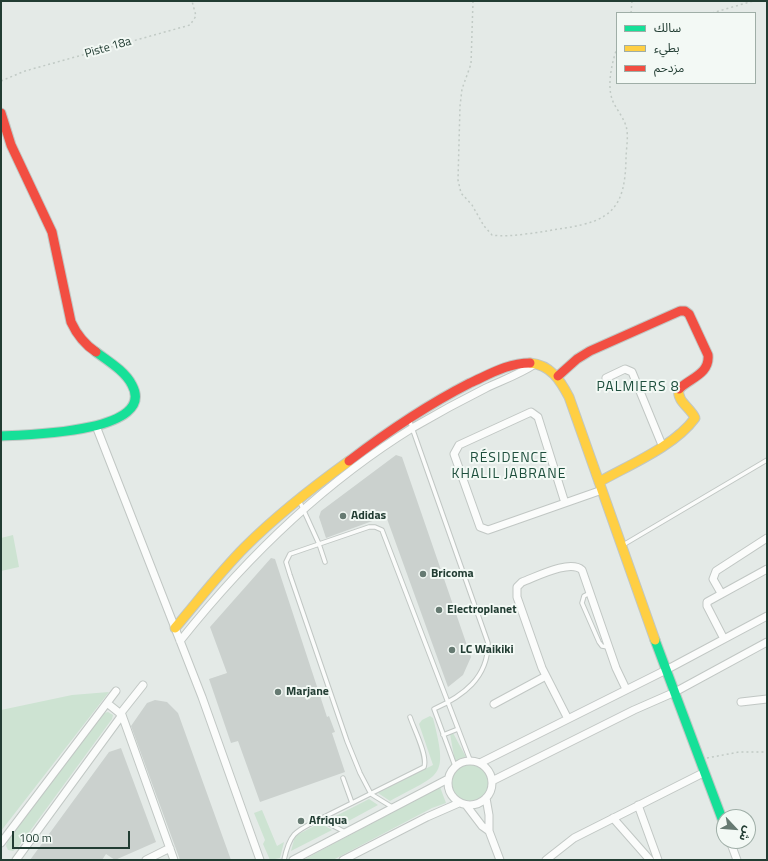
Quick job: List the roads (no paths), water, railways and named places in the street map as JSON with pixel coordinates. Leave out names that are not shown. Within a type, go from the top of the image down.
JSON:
[{"type":"street","points":[[1,113],[13,151],[53,233],[65,297],[75,333],[86,346],[128,378],[134,389],[135,396],[134,404],[130,409],[115,419],[96,426],[1,436]]},
{"type":"street","points":[[558,376],[577,359],[590,351],[674,313],[685,311],[689,314],[708,355],[709,362],[707,369],[678,390],[678,396],[693,412],[694,421],[681,433],[601,486],[565,503],[488,530],[483,530],[480,527],[454,454],[456,449],[459,445],[531,412],[538,417],[565,503]]},
{"type":"street","points":[[175,628],[245,547],[298,499],[409,417],[446,395],[488,375],[522,362],[536,364],[550,369],[558,376],[569,397],[666,670],[719,809]]},
{"type":"street","points":[[180,641],[254,555],[303,510],[344,477],[412,428],[459,401],[536,364]]},
{"type":"street","points":[[606,378],[625,369],[632,372],[662,445]]},
{"type":"street","points":[[96,426],[208,712],[260,860]]},
{"type":"street","points":[[721,593],[714,579],[716,571],[767,538]]},
{"type":"street","points":[[568,718],[546,676],[516,594],[517,587],[522,582],[574,565],[584,572],[609,647],[626,689]]},
{"type":"street","points":[[724,639],[706,604],[708,600],[767,569]]},
{"type":"street","points":[[480,763],[666,670],[767,616]]},
{"type":"street","points":[[492,781],[613,720],[675,692],[767,642]]},
{"type":"street","points":[[494,704],[546,676]]},
{"type":"street","points":[[16,860],[143,685]]},
{"type":"street","points":[[1,843],[116,691]]},
{"type":"street","points":[[741,702],[767,698]]},
{"type":"street","points":[[107,703],[121,714],[174,860]]},
{"type":"street","points":[[343,860],[427,817],[463,804],[480,803],[486,798],[491,790],[492,781],[490,774],[480,763],[470,760],[454,766],[448,779],[448,788],[452,797],[463,804],[478,822],[488,831],[500,860]]},
{"type":"street","points":[[546,860],[574,838],[705,772]]},
{"type":"street","points":[[293,860],[448,779]]},
{"type":"street","points":[[486,798],[489,815],[488,831]]},
{"type":"street","points":[[638,805],[658,860]]},
{"type":"street","points":[[613,818],[650,860]]},
{"type":"street","points":[[146,860],[170,848]]},
{"type":"street","points":[[733,849],[737,860]]},
{"type":"lane","points":[[409,417],[488,643],[486,663],[478,677],[466,690],[434,709],[454,766]]},
{"type":"lane","points":[[622,546],[767,460]]},
{"type":"lane","points":[[298,499],[319,544],[324,562]]},
{"type":"lane","points":[[393,808],[371,794],[347,741],[286,562],[290,554],[369,527],[375,527],[382,530],[434,670],[470,760]]},
{"type":"lane","points":[[591,593],[584,596],[582,603],[599,642],[604,647],[609,647]]},
{"type":"lane","points":[[284,860],[291,837],[297,830],[424,767],[425,761],[423,753],[410,717]]},
{"type":"lane","points":[[443,735],[458,729]]},
{"type":"lane","points":[[343,778],[352,803]]},
{"type":"lane","points":[[320,819],[346,832]]},
{"type":"place","name":"Adidas","points":[[343,516]]},
{"type":"place","name":"Bricoma","points":[[423,574]]},
{"type":"place","name":"Electroplanet","points":[[439,610]]},
{"type":"place","name":"LC Waikiki","points":[[452,650]]},
{"type":"place","name":"Marjane","points":[[278,692]]},
{"type":"place","name":"Afriqua","points":[[301,821]]},
{"type":"district","name":"PALMIERS 8","points":[[638,388]]},
{"type":"district","name":"RÉSIDENCE KHALIL JABRANE","points":[[509,468]]}]
